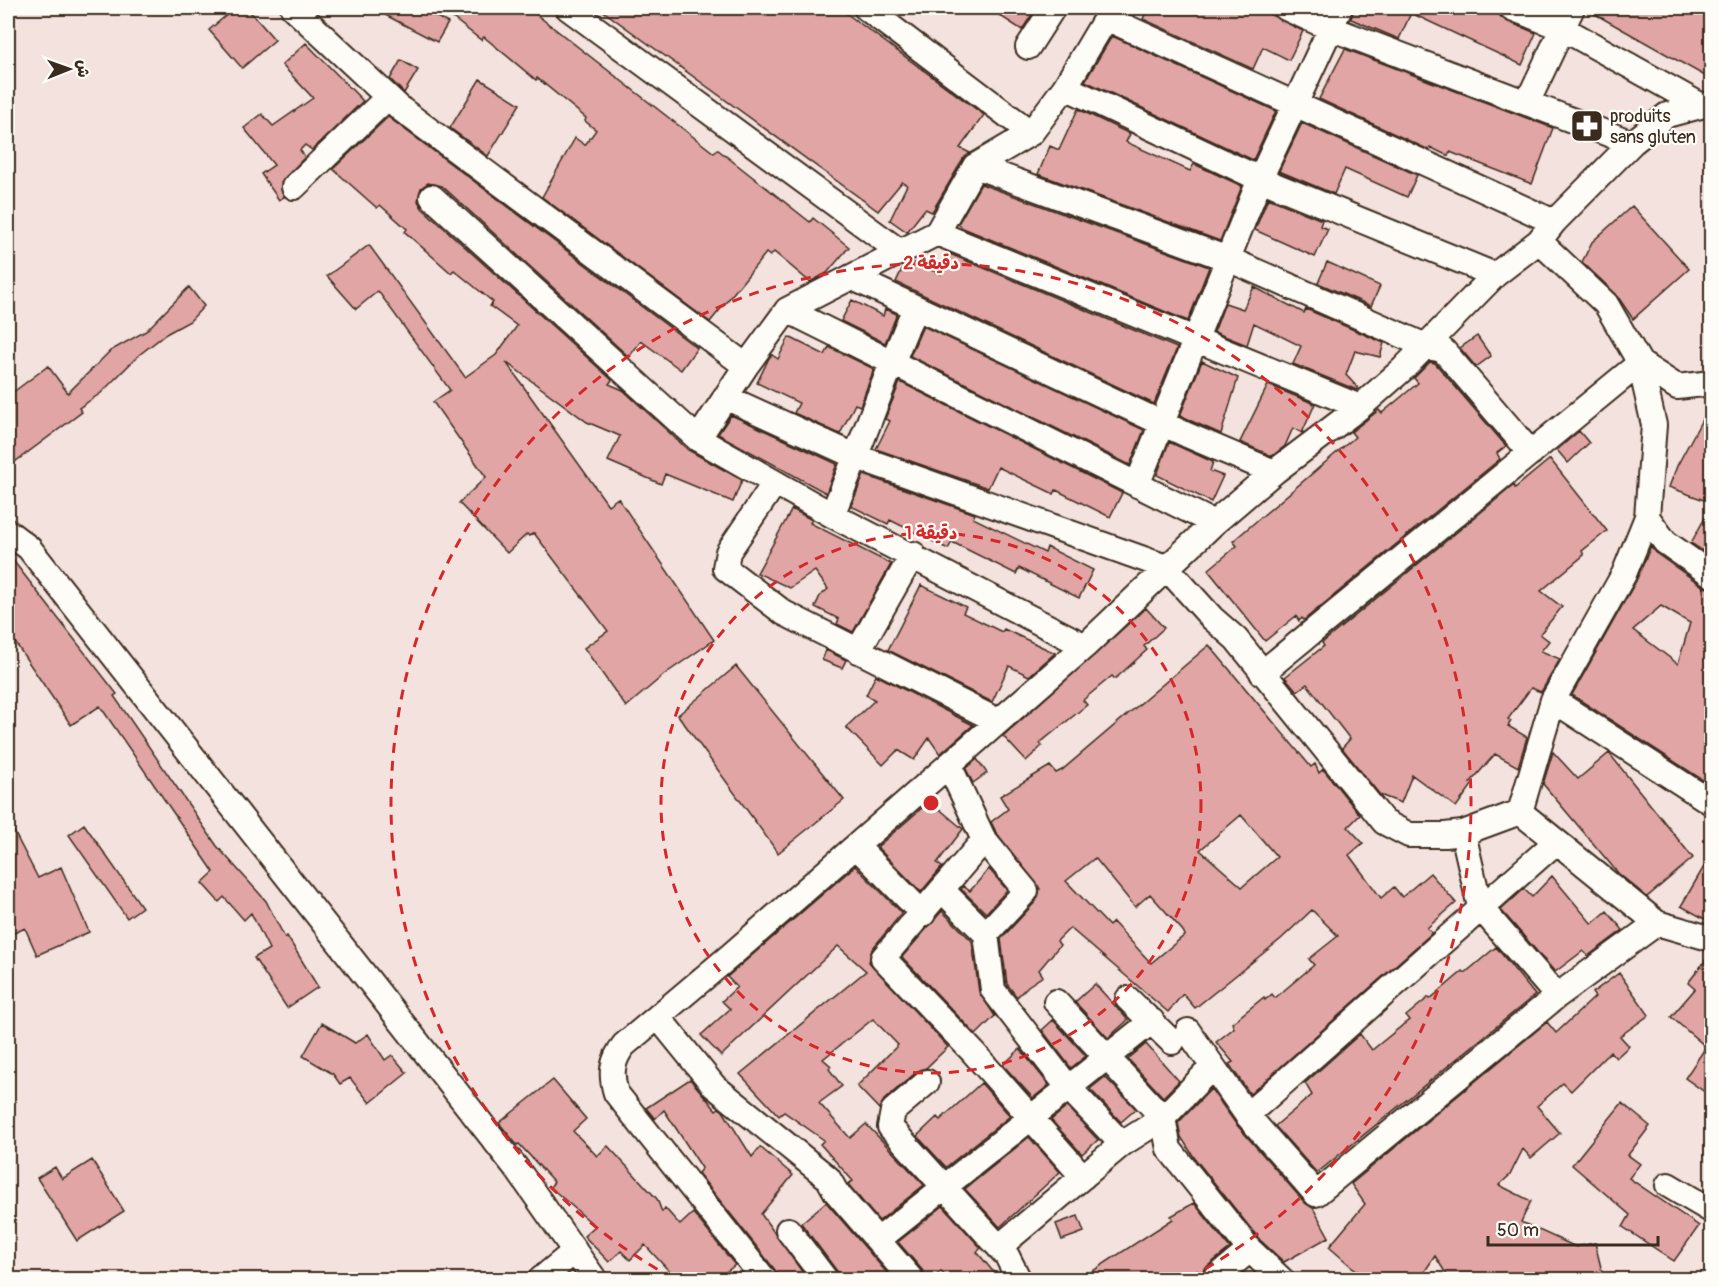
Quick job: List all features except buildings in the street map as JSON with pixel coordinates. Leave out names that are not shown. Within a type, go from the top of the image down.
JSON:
[{"type":"street","points":[[293,8],[388,97],[746,366]]},
{"type":"street","points":[[568,8],[899,251]]},
{"type":"street","points":[[866,8],[1031,133]]},
{"type":"street","points":[[1028,47],[1053,8]]},
{"type":"street","points":[[1286,8],[1335,18],[1527,103],[1632,143]]},
{"type":"street","points":[[1512,8],[1567,18],[1706,104]]},
{"type":"street","points":[[698,439],[746,366],[787,310],[937,233],[975,166],[1031,133],[1065,87],[1109,13],[1295,104],[1554,222]]},
{"type":"street","points":[[1137,484],[1260,179],[1335,18]]},
{"type":"street","points":[[1527,103],[1567,18]]},
{"type":"street","points":[[1065,87],[1260,179],[1495,275]]},
{"type":"street","points":[[294,187],[388,97]]},
{"type":"street","points":[[765,1280],[616,1093],[612,1073],[618,1053],[1085,646],[1214,523],[1274,472],[1360,407],[1428,347],[1495,275],[1539,242],[1554,222],[1632,143],[1667,115],[1706,104]]},
{"type":"street","points":[[975,166],[1228,259],[1428,347],[1443,350],[1531,453]]},
{"type":"street","points":[[432,198],[698,439],[774,484],[913,554],[1085,646]]},
{"type":"street","points":[[937,233],[1360,407]]},
{"type":"street","points":[[1520,812],[1553,700],[1624,574],[1647,517],[1654,425],[1640,363],[1606,304],[1539,242]]},
{"type":"street","points":[[851,277],[1162,423],[1274,472]]},
{"type":"street","points":[[832,515],[857,457],[891,362],[915,308]]},
{"type":"street","points":[[787,310],[1214,523]]},
{"type":"street","points":[[1640,363],[1677,387],[1712,383]]},
{"type":"street","points":[[1262,673],[1640,363]]},
{"type":"street","points":[[725,397],[857,457],[1166,567],[1212,618],[1236,639],[1384,822],[1409,835],[1463,833],[1520,812]]},
{"type":"street","points":[[774,484],[728,552],[725,568],[784,613],[998,721]]},
{"type":"street","points":[[1647,517],[1665,542],[1712,575]]},
{"type":"street","points":[[8,532],[36,558],[517,1168],[595,1280]]},
{"type":"street","points":[[858,651],[913,554]]},
{"type":"street","points":[[1553,700],[1712,803]]},
{"type":"street","points":[[949,765],[984,840],[1026,891],[986,934]]},
{"type":"street","points":[[1520,812],[1657,923],[1712,939]]},
{"type":"street","points":[[1463,833],[1480,907],[1557,996]]},
{"type":"street","points":[[984,840],[943,891],[883,958],[973,1052],[1083,1177]]},
{"type":"street","points":[[1247,1115],[1556,842]]},
{"type":"street","points":[[856,846],[923,914]]},
{"type":"street","points":[[943,891],[986,934],[993,990],[1068,1088],[1122,1144]]},
{"type":"street","points":[[1128,999],[1152,1022],[1180,1036],[1212,1067],[1247,1115],[1316,1194],[1557,996],[1657,923]]},
{"type":"street","points":[[1056,1002],[1105,1058],[1163,1118],[1169,1149],[1250,1250],[1282,1280]]},
{"type":"street","points":[[658,1017],[714,1086],[828,1178],[836,1192],[912,1280]]},
{"type":"street","points":[[878,1240],[1152,1022]]},
{"type":"street","points":[[999,1247],[1122,1144],[1163,1118],[1212,1067]]},
{"type":"street","points":[[927,1082],[893,1111],[890,1127],[999,1247],[1014,1267],[1019,1280]]},
{"type":"street","points":[[1668,1185],[1712,1211]]},
{"type":"street","points":[[788,1230],[826,1280]]},
{"type":"street","points":[[1214,1280],[1250,1250]]},
{"type":"street","points":[[540,1280],[575,1251]]},
{"type":"place","name":"produits sans gluten","points":[[1587,126]]}]
